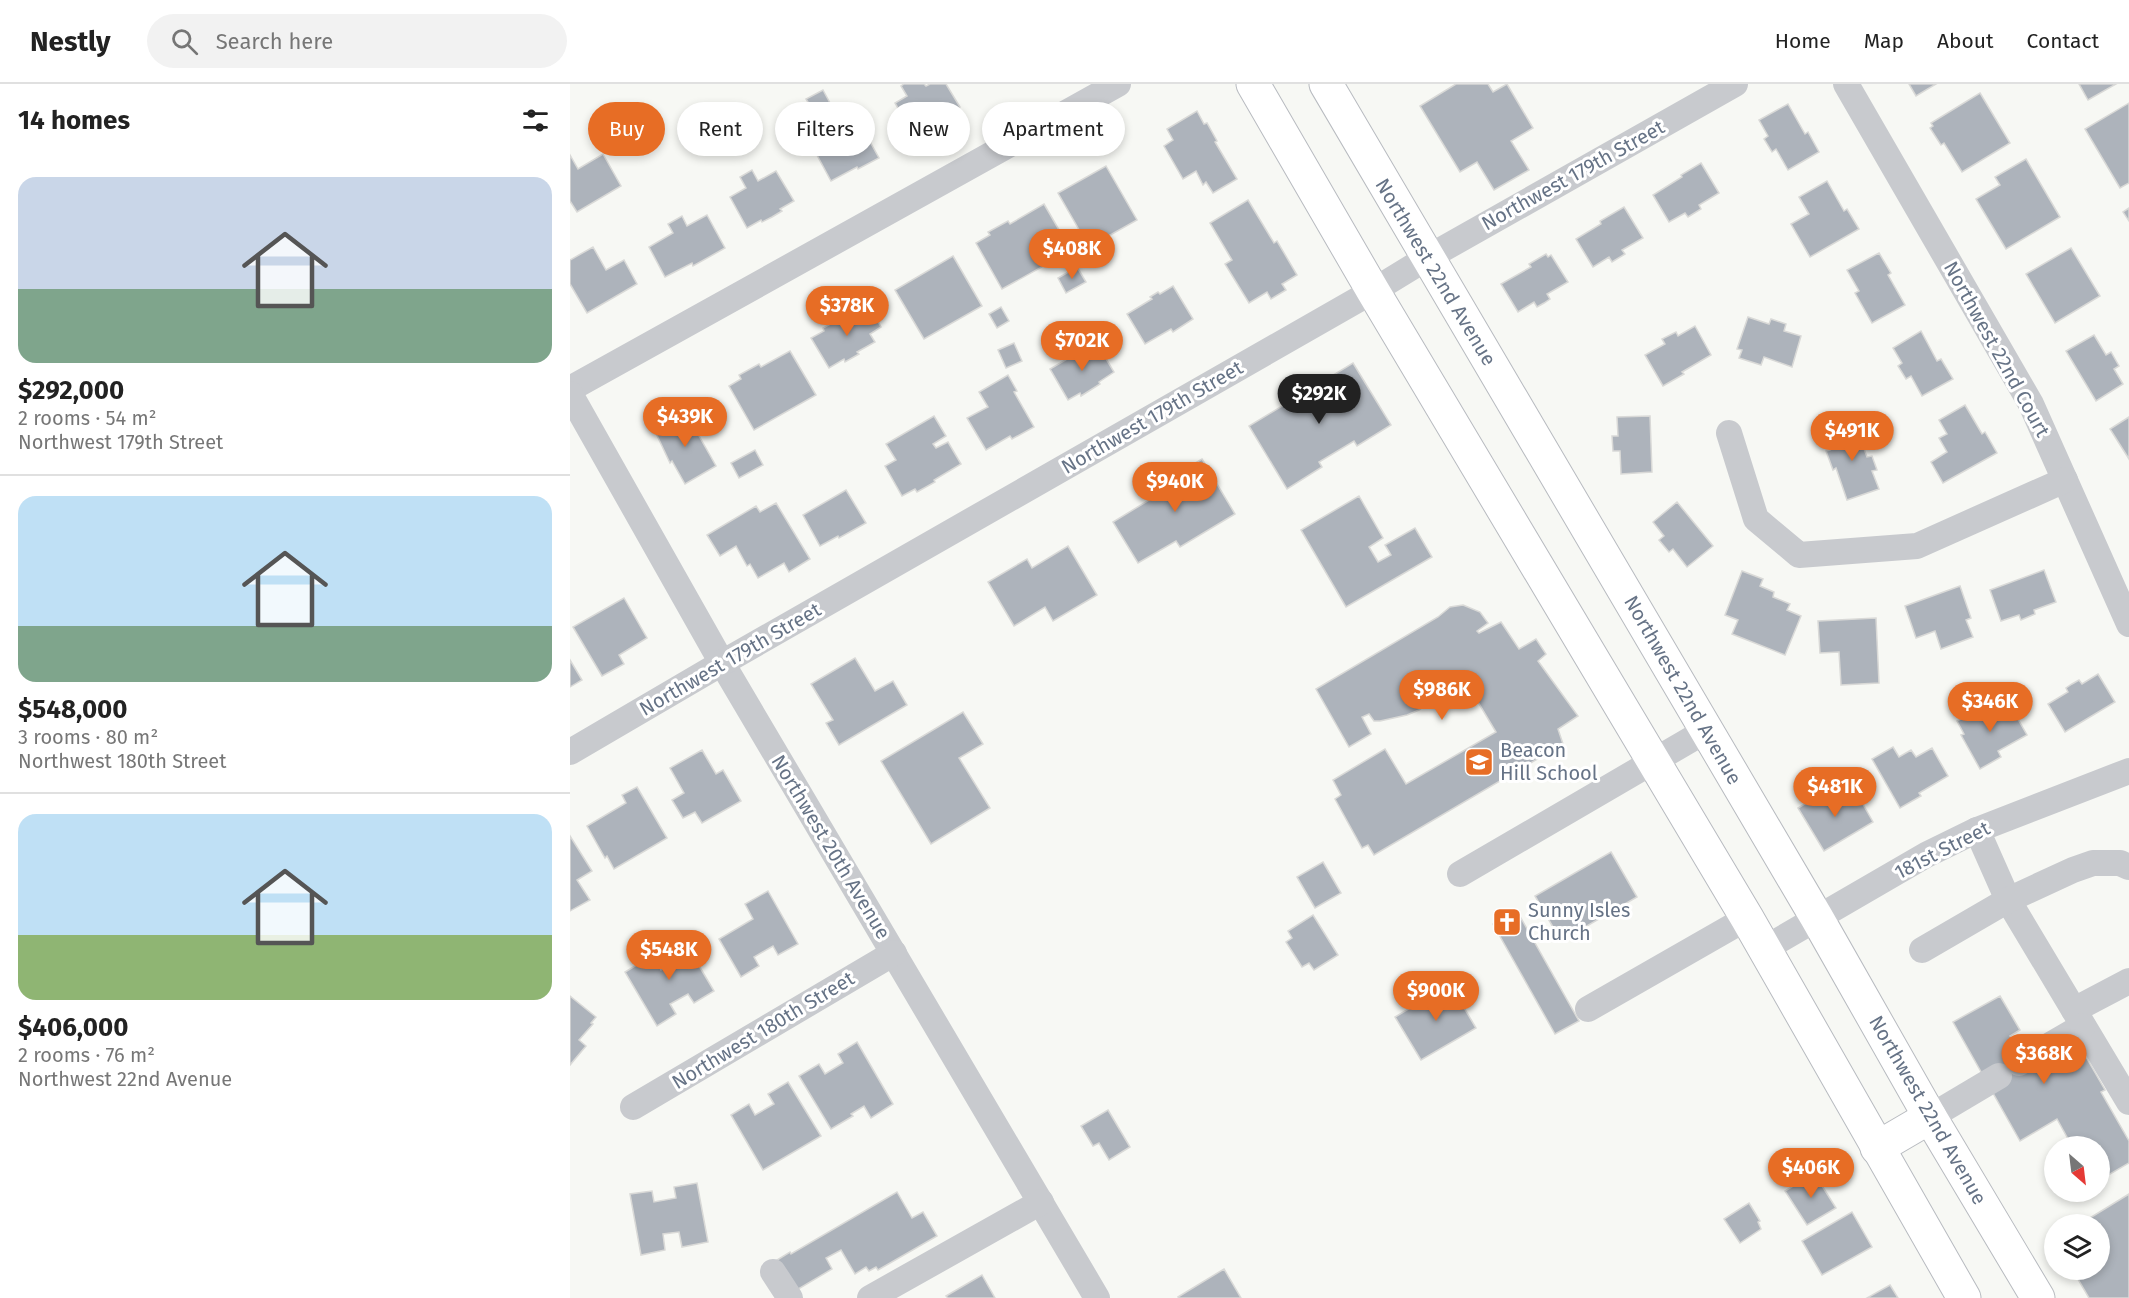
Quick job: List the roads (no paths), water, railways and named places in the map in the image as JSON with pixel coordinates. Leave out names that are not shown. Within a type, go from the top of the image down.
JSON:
[{"type":"main road","points":[[1253,84],[1373,291],[1747,918],[1964,1298]]},
{"type":"main road","name":"Northwest 22nd Avenue","points":[[1326,84],[1707,730],[1930,1117],[2038,1298]]},
{"type":"main road","points":[[1877,1148],[1930,1117]]},
{"type":"street","points":[[570,389],[1118,84]]},
{"type":"street","name":"Northwest 179th Street","points":[[570,752],[1427,258],[1735,84]]},
{"type":"street","name":"Northwest 22nd Court","points":[[1846,84],[2031,404],[2129,624]]},
{"type":"street","name":"Northwest 20th Avenue","points":[[570,394],[577,422],[1097,1298]]},
{"type":"street","points":[[1729,433],[1756,519],[1799,555],[1917,546],[2065,480]]},
{"type":"street","points":[[1460,874],[1707,730]]},
{"type":"street","name":"181st Street","points":[[1764,949],[1926,855],[1977,830],[2129,771]]},
{"type":"street","points":[[1977,830],[2008,900],[2079,1018],[2122,1076],[2129,1102]]},
{"type":"street","points":[[1922,950],[2040,884],[2093,863],[2120,863],[2129,867]]},
{"type":"street","points":[[1588,1009],[1747,918]]},
{"type":"street","name":"Northwest 180th Street","points":[[633,1107],[894,953]]},
{"type":"street","points":[[1930,1117],[2009,1070],[2129,981]]},
{"type":"street","points":[[870,1298],[1041,1202]]},
{"type":"street","points":[[773,1272],[790,1298]]},
{"type":"place","name":"Beacon Hill School","points":[[1479,762]]},
{"type":"place","name":"Sunny Isles Church","points":[[1507,922]]}]
